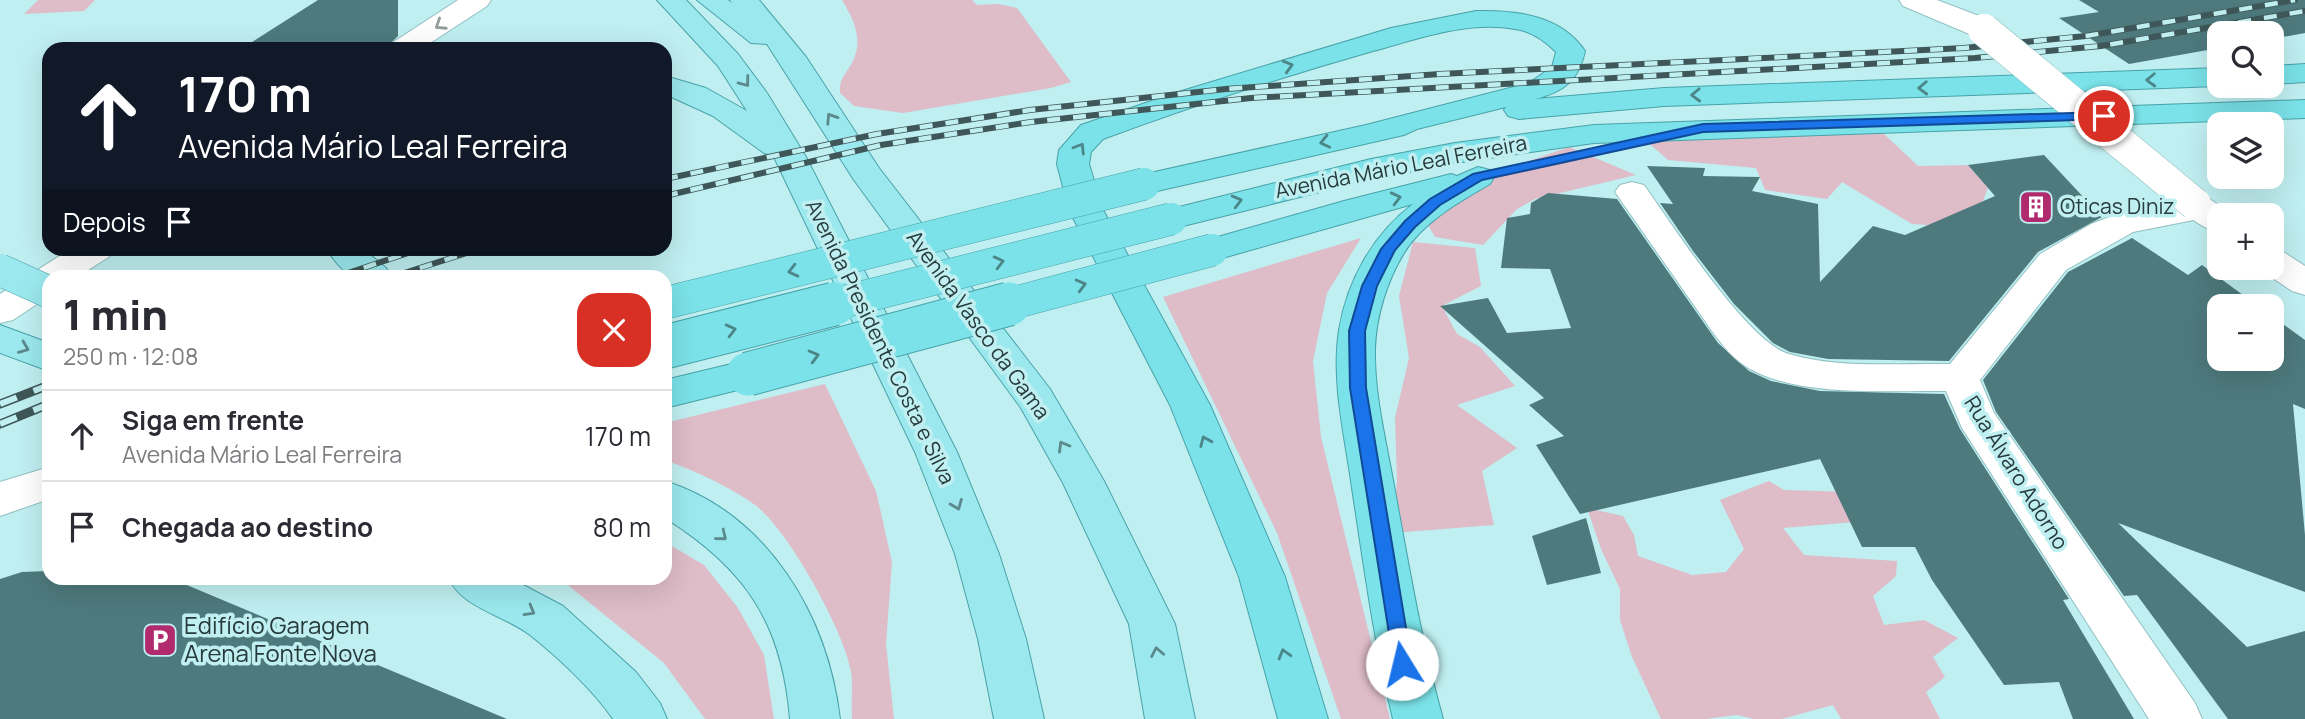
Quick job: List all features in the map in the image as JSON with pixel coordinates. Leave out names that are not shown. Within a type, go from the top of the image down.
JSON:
[{"type":"highway","points":[[1303,719],[1262,578],[1231,503],[1190,405],[1086,210],[1073,164],[1076,150],[1092,132],[1243,79],[1432,26],[1497,19],[1521,22],[1550,33],[1571,51],[1566,71],[1540,89],[1378,130]]},
{"type":"highway","points":[[2284,75],[2305,74]]},
{"type":"highway","name":"Avenida Mário Leal Ferreira","points":[[672,301],[1144,184],[1378,130],[1535,107],[1664,97],[2207,77]]},
{"type":"highway","name":"Avenida Mário Leal Ferreira","points":[[672,345],[1289,188],[1455,153],[1594,134],[1703,128],[2305,109]]},
{"type":"highway","points":[[672,392],[1478,177],[1703,128]]},
{"type":"highway","points":[[1418,719],[1402,664],[1360,402],[1357,331],[1370,286],[1388,249],[1410,224],[1435,202],[1478,177]]},
{"type":"main road","name":"Avenida Presidente Costa e Silva","points":[[671,0],[744,82],[790,157],[936,452],[977,554],[1002,639],[1019,719]]},
{"type":"main road","points":[[711,0],[796,63]]},
{"type":"main road","name":"Avenida Vasco da Gama","points":[[744,0],[760,10],[866,173],[1036,399],[1083,481],[1152,624],[1170,719]]},
{"type":"main road","points":[[672,87],[699,95],[731,113],[790,157]]},
{"type":"main road","points":[[348,256],[364,270]]},
{"type":"main road","points":[[0,270],[42,289]]},
{"type":"main road","points":[[0,338],[42,355]]},
{"type":"main road","points":[[672,503],[724,537],[768,581],[797,639],[815,719]]},
{"type":"main road","points":[[484,585],[546,620],[619,687],[642,719]]},
{"type":"street","points":[[413,42],[477,0]]},
{"type":"street","points":[[1913,0],[1977,18],[2206,212]]},
{"type":"street","points":[[1632,192],[1737,338],[1763,359],[1806,372],[1960,378]]},
{"type":"street","name":"Rua Álvaro Adorno","points":[[2177,719],[1976,418],[1960,378],[2053,262],[2103,232],[2124,223],[2206,212]]},
{"type":"street","points":[[63,270],[85,256]]},
{"type":"street","points":[[2284,269],[2305,283]]},
{"type":"street","points":[[0,312],[42,285]]},
{"type":"street","points":[[0,499],[42,485]]},
{"type":"shaded area","points":[[38,0],[95,0],[84,11],[24,14]]},
{"type":"shaded area","points":[[842,0],[972,0],[977,5],[999,4],[1017,8],[1071,82],[1051,88],[903,113],[854,106],[840,93],[842,81],[856,55],[857,46],[854,23]]},
{"type":"shaded area","points":[[1883,133],[1918,166],[1968,165],[1988,188],[1978,213],[1960,227],[1912,224],[1842,182],[1827,199],[1765,190],[1756,168],[1668,160],[1644,139]]},
{"type":"shaded area","points":[[1569,147],[1636,175],[1535,199],[1517,209],[1483,245],[1435,237],[1428,225],[1460,191],[1497,172]]},
{"type":"shaded area","points":[[1361,238],[1327,293],[1313,361],[1321,437],[1390,719],[1341,719],[1277,533],[1163,297]]},
{"type":"shaded area","points":[[1413,242],[1475,248],[1481,286],[1442,306],[1457,334],[1480,347],[1515,386],[1457,405],[1517,448],[1482,471],[1494,525],[1392,533],[1397,481],[1395,418],[1409,358],[1399,296]]},
{"type":"shaded area","points":[[825,384],[876,491],[892,562],[886,644],[894,719],[852,719],[851,671],[846,653],[813,582],[783,535],[755,505],[734,491],[672,463],[672,421]]},
{"type":"shaded area","points":[[1769,481],[1784,490],[1855,492],[1868,521],[1783,528],[1804,555],[1897,561],[1896,576],[1873,596],[1884,625],[1924,620],[1958,638],[1933,657],[1945,677],[1926,692],[1940,719],[1841,719],[1833,705],[1782,719],[1754,719],[1737,715],[1706,719],[1661,719],[1632,657],[1620,620],[1620,589],[1601,549],[1587,508],[1623,516],[1634,535],[1638,556],[1692,575],[1726,572],[1744,549],[1720,500]]},
{"type":"shaded area","points":[[672,546],[704,565],[738,608],[764,655],[774,719],[705,719],[664,663],[568,585],[672,585]]},
{"type":"building","points":[[318,0],[398,0],[398,36],[392,42],[252,42]]},
{"type":"building","points":[[2079,0],[2305,0],[2305,33],[2284,37],[2284,21],[2207,21],[2207,50],[2129,64],[2059,18],[2099,12]]},
{"type":"building","points":[[2044,155],[2102,217],[2038,252],[1949,361],[1828,359],[1790,352],[1773,343],[1734,304],[1693,251],[1660,203],[1673,204],[1647,166],[1705,168],[1703,176],[1760,177],[1752,191],[1818,204],[1820,282],[1873,226],[1905,235],[1995,196],[1968,165]]},
{"type":"building","points":[[1548,193],[1617,199],[1718,343],[1749,371],[1771,381],[1820,391],[1944,394],[1960,429],[2069,599],[2063,600],[2134,719],[2073,719],[2059,682],[2004,685],[1932,580],[1915,547],[1862,547],[1820,459],[1580,514],[1536,445],[1564,436],[1529,405],[1544,398],[1440,306],[1488,298],[1507,333],[1571,328],[1550,269],[1501,268],[1507,218],[1530,214],[1531,203]]},
{"type":"building","points":[[2132,238],[2188,275],[2202,265],[2207,269],[2207,280],[2222,280],[2242,294],[2207,294],[2207,371],[2284,371],[2284,325],[2305,340],[2305,409],[2293,404],[2305,535],[2305,592],[2118,523],[2247,647],[2305,631],[2305,719],[2228,719],[2137,595],[2124,596],[1996,412],[1983,380],[2068,272]]},
{"type":"building","points":[[1586,518],[1601,573],[1547,585],[1532,536]]},
{"type":"building","name":"Edifício Garagem Arena Fonte Nova","points":[[42,571],[42,585],[187,585],[507,719],[0,719],[0,579],[22,572]]},
{"type":"railway","points":[[672,178],[877,134],[1030,110],[1226,89],[1440,74],[1964,48],[2086,36],[2295,0]]},
{"type":"railway","points":[[672,194],[881,145],[1031,122],[1251,98],[1975,58],[2101,46],[2305,11]]},
{"type":"railway","points":[[357,270],[399,256]]},
{"type":"railway","points":[[414,270],[457,256]]},
{"type":"railway","points":[[0,404],[42,388]]},
{"type":"railway","points":[[0,424],[42,407]]},
{"type":"place","name":"Oticas Diniz","points":[[2036,207]]},
{"type":"place","name":"Edifício Garagem Arena Fonte Nova","points":[[160,640]]},
{"type":"route","points":[[1402,664],[1358,388],[1357,331],[1370,286],[1388,249],[1410,224],[1435,202],[1478,177],[1703,128],[2104,116]]}]
